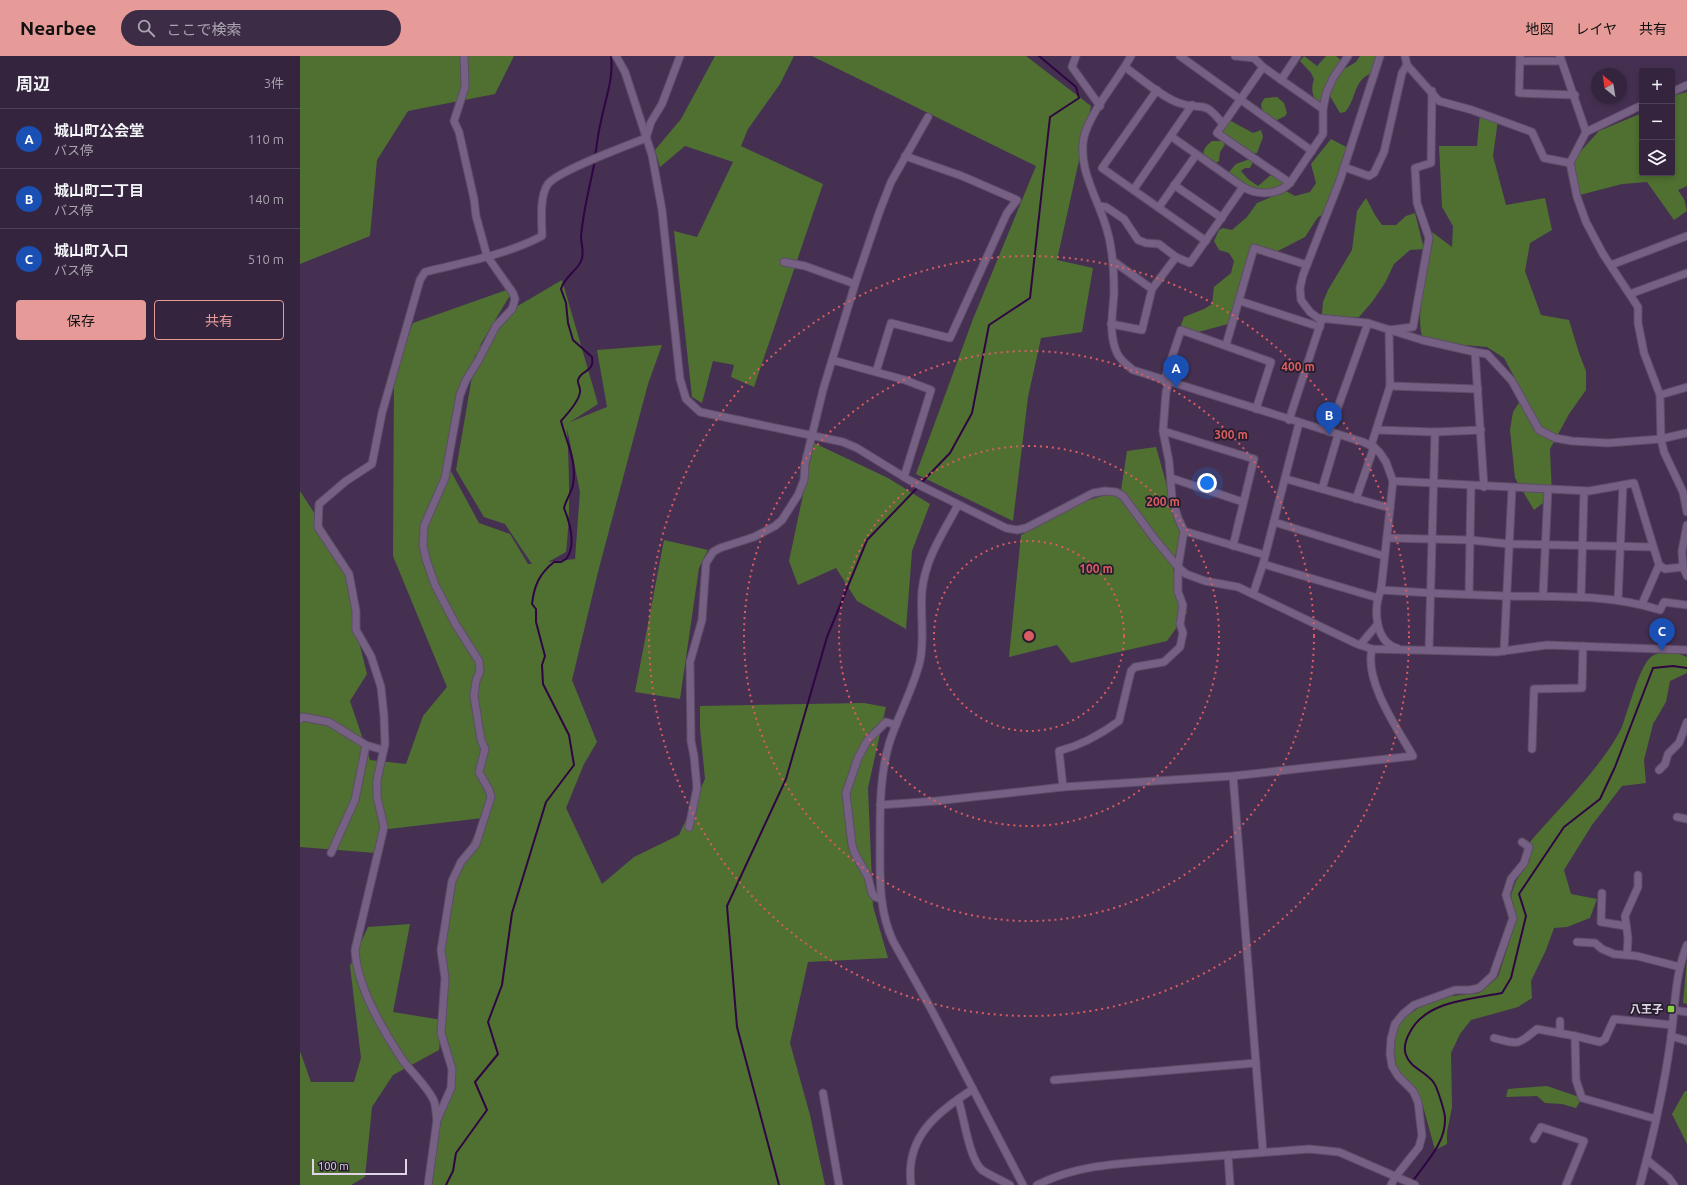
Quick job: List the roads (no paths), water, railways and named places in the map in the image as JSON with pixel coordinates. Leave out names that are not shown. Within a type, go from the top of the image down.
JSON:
[{"type":"street","points":[[428,1185],[437,1120],[451,1088],[452,1069],[441,1033],[445,978],[441,950],[452,881],[461,862],[476,844],[491,797],[489,790],[479,772],[485,749],[481,740],[474,696],[476,681],[480,671],[479,661],[456,625],[435,585],[423,545],[424,526],[445,478],[460,395],[466,380],[478,361],[496,326],[512,309],[515,299],[513,293],[487,256],[476,216],[474,199],[459,132],[454,121],[465,87],[464,56]]},
{"type":"street","points":[[616,56],[626,72],[652,155],[662,210],[680,379],[686,399],[700,412],[843,442],[857,448],[906,479],[1006,528],[1017,530],[1026,528],[1092,493],[1105,491],[1116,492],[1128,501],[1154,538],[1178,567],[1193,577],[1238,587],[1360,645],[1372,648],[1403,650],[1504,651],[1547,645],[1687,650]]},
{"type":"street","points":[[437,1120],[433,1100],[403,1060],[379,1019],[366,994],[356,963],[355,950],[384,827],[377,796],[377,780],[385,744],[385,735],[381,687],[371,656],[356,630],[356,611],[349,574],[318,527],[319,504],[346,480],[372,464],[382,413],[420,280],[425,272],[487,256],[542,236],[544,196],[548,184],[575,168],[646,138],[651,122],[662,104],[680,56]]},
{"type":"street","points":[[1076,56],[1072,67],[1100,106]]},
{"type":"street","points":[[1131,56],[1090,124],[1084,136],[1083,148],[1084,165],[1108,230],[1113,261],[1114,294],[1111,324],[1114,345],[1118,354],[1133,370],[1373,446],[1386,462],[1394,481],[1381,590],[1378,598],[1377,625],[1389,645],[1403,650]]},
{"type":"street","points":[[1180,56],[1312,151]]},
{"type":"street","points":[[1235,56],[1254,58],[1263,67],[1323,109]]},
{"type":"street","points":[[1281,80],[1297,56]]},
{"type":"street","points":[[1172,137],[1250,191],[1270,193],[1285,188],[1312,151],[1322,134],[1323,109],[1326,94],[1333,78],[1348,56]]},
{"type":"street","points":[[1380,56],[1344,168],[1307,265],[1300,288],[1301,300],[1310,312],[1322,319],[1368,323],[1422,340],[1487,354],[1512,381],[1539,430],[1555,438],[1572,441],[1608,443],[1661,439],[1687,433]]},
{"type":"street","points":[[1406,56],[1407,65],[1432,91],[1439,101],[1472,110],[1532,132],[1544,158],[1570,163]]},
{"type":"street","points":[[1574,95],[1519,93],[1520,58],[1561,58],[1574,95],[1586,132]]},
{"type":"street","points":[[1344,168],[1369,176],[1374,174],[1384,152],[1402,73],[1407,65]]},
{"type":"street","points":[[1125,67],[1178,103],[1206,106],[1212,110],[1224,124]]},
{"type":"street","points":[[1263,67],[1217,132],[1290,182]]},
{"type":"street","points":[[1675,91],[1687,85]]},
{"type":"street","points":[[1157,90],[1102,168],[1206,241]]},
{"type":"street","points":[[1389,330],[1414,327],[1416,316],[1429,238],[1417,203],[1415,168],[1431,163],[1432,91]]},
{"type":"street","points":[[1134,189],[1172,137],[1192,105]]},
{"type":"street","points":[[1639,107],[1586,132],[1570,163],[1577,197],[1584,215],[1603,254],[1638,307],[1638,323],[1644,353],[1660,395],[1661,439],[1664,452],[1682,492],[1687,512]]},
{"type":"street","points":[[690,827],[697,788],[691,741],[690,662],[702,620],[706,563],[713,552],[720,548],[768,531],[782,520],[802,487],[812,436],[832,360],[855,284],[886,194],[905,156],[928,118]]},
{"type":"street","points":[[1158,207],[1196,155]]},
{"type":"street","points":[[876,372],[892,323],[950,338],[1007,213],[1017,200],[955,173],[905,156]]},
{"type":"street","points":[[1174,185],[1222,218]]},
{"type":"street","points":[[1099,206],[1106,207],[1124,219],[1138,240],[1146,243],[1159,244],[1176,257],[1190,263],[1243,187]]},
{"type":"street","points":[[1611,265],[1687,236]]},
{"type":"street","points":[[1226,345],[1240,301],[1254,248],[1307,265]]},
{"type":"street","points":[[1111,324],[1142,330],[1152,289],[1176,257]]},
{"type":"street","points":[[1113,261],[1152,289]]},
{"type":"street","points":[[784,262],[806,266],[855,284]]},
{"type":"street","points":[[1630,294],[1687,273]]},
{"type":"street","points":[[1240,301],[1320,327]]},
{"type":"street","points":[[1289,420],[1322,319]]},
{"type":"street","points":[[1329,432],[1368,323]]},
{"type":"street","points":[[1063,788],[1059,751],[1074,747],[1100,735],[1119,721],[1130,671],[1135,667],[1164,662],[1180,647],[1183,633],[1180,624],[1183,605],[1178,592],[1178,567],[1184,531],[1172,498],[1171,478],[1163,431],[1167,382],[1181,330],[1271,362],[1256,409]]},
{"type":"street","points":[[1356,500],[1390,386],[1389,330]]},
{"type":"street","points":[[1475,352],[1484,486]]},
{"type":"street","points":[[832,360],[905,380],[931,390],[906,479]]},
{"type":"street","points":[[1390,386],[1478,388]]},
{"type":"street","points":[[1660,395],[1687,387]]},
{"type":"street","points":[[1253,594],[1263,564],[1286,480],[1299,423]]},
{"type":"street","points":[[1377,430],[1436,432],[1481,430]]},
{"type":"street","points":[[1163,431],[1254,459],[1233,546]]},
{"type":"street","points":[[1429,650],[1433,538],[1433,483],[1436,432]]},
{"type":"street","points":[[1322,490],[1338,435]]},
{"type":"street","points":[[1171,478],[1243,502]]},
{"type":"street","points":[[1286,480],[1390,508]]},
{"type":"street","points":[[1394,481],[1584,491],[1634,484],[1659,565],[1665,570],[1683,567]]},
{"type":"street","points":[[1618,600],[1623,485]]},
{"type":"street","points":[[1469,593],[1471,486]]},
{"type":"street","points":[[1504,651],[1512,488]]},
{"type":"street","points":[[1543,596],[1548,489]]},
{"type":"street","points":[[1581,597],[1584,491]]},
{"type":"street","points":[[958,505],[928,565],[922,593],[922,645],[920,660],[916,676],[896,725],[884,765],[880,805],[881,899],[888,930],[893,941],[930,1007],[1023,1185]]},
{"type":"street","points":[[1274,522],[1384,556]]},
{"type":"street","points":[[1687,525],[1682,551],[1683,567],[1687,576]]},
{"type":"street","points":[[1184,531],[1265,555]]},
{"type":"street","points":[[1387,538],[1433,538],[1509,544],[1654,547]]},
{"type":"street","points":[[1263,564],[1378,598]]},
{"type":"street","points":[[1642,604],[1659,565]]},
{"type":"street","points":[[1381,590],[1430,593],[1469,593],[1506,596],[1581,597],[1618,600],[1642,604],[1660,610],[1664,602],[1687,604]]},
{"type":"street","points":[[1360,645],[1377,625]]},
{"type":"street","points":[[1532,749],[1534,689],[1582,688],[1583,646]]},
{"type":"street","points":[[880,805],[1063,788],[1233,776],[1412,756],[1382,701],[1375,682],[1370,658],[1372,648]]},
{"type":"street","points":[[300,719],[302,717],[330,722],[366,745],[383,750]]},
{"type":"street","points":[[881,899],[874,897],[868,877],[855,854],[852,845],[846,793],[856,764],[867,741],[886,722],[896,725]]},
{"type":"street","points":[[1659,770],[1664,764],[1668,754],[1679,743],[1687,722]]},
{"type":"street","points":[[331,853],[355,800],[366,745]]},
{"type":"street","points":[[1233,776],[1263,1152]]},
{"type":"street","points":[[1677,817],[1687,819]]},
{"type":"street","points":[[1391,1185],[1416,1151],[1422,1136],[1418,1102],[1413,1091],[1398,1076],[1392,1066],[1390,1054],[1391,1039],[1395,1024],[1403,1014],[1414,1005],[1455,990],[1470,990],[1478,988],[1493,975],[1513,918],[1506,895],[1511,879],[1524,863],[1529,847],[1522,842]]},
{"type":"street","points":[[1627,955],[1628,938],[1625,916],[1638,887],[1638,875]]},
{"type":"street","points":[[1602,893],[1601,922],[1626,926]]},
{"type":"street","points":[[1577,942],[1595,943],[1602,949],[1614,954],[1627,955],[1680,967]]},
{"type":"street","points":[[1640,1185],[1656,1119],[1671,1036],[1680,967],[1687,945]]},
{"type":"street","points":[[1674,1010],[1687,1012]]},
{"type":"street","points":[[1494,1038],[1521,1043],[1537,1029],[1600,1042],[1605,1039],[1614,1019],[1672,1025]]},
{"type":"street","points":[[1560,1021],[1560,1033]]},
{"type":"street","points":[[1575,1036],[1576,1080],[1582,1098],[1656,1119]]},
{"type":"street","points":[[1671,1036],[1687,1041]]},
{"type":"street","points":[[1054,1080],[1256,1063]]},
{"type":"street","points":[[911,1185],[911,1166],[919,1138],[935,1116],[973,1089]]},
{"type":"street","points":[[823,1093],[839,1185]]},
{"type":"street","points":[[958,1099],[966,1127],[969,1148],[981,1169],[1010,1185]]},
{"type":"street","points":[[1534,1139],[1541,1127],[1584,1141],[1566,1185]]},
{"type":"street","points":[[1036,1185],[1052,1177],[1090,1168],[1308,1149],[1339,1152],[1415,1185]]},
{"type":"street","points":[[1228,1155],[1230,1185]]},
{"type":"street","points":[[1647,1160],[1669,1178],[1674,1185]]},
{"type":"waterway","points":[[595,156],[610,81],[612,64],[611,56]]},
{"type":"waterway","points":[[921,483],[950,453],[972,413],[989,325],[1030,298],[1050,117],[1079,98],[1076,87],[1039,56]]},
{"type":"waterway","points":[[446,1185],[453,1171],[456,1153],[487,1110],[475,1082],[498,1054],[488,1022],[502,985],[512,913],[546,802],[574,765],[569,735],[543,684],[542,665],[545,656],[536,622],[536,609],[532,604],[534,592],[541,576],[554,562],[561,562],[566,559],[572,541],[570,527],[564,508],[573,485],[574,468],[571,452],[561,421],[572,408],[579,396],[580,390],[578,380],[582,374],[592,366],[592,357],[573,340],[568,323],[566,303],[561,289],[565,281],[577,268],[582,258],[582,227],[595,160]]},
{"type":"waterway","points":[[779,1185],[737,1027],[727,906],[786,779],[827,637],[867,540],[918,487]]},
{"type":"waterway","points":[[1412,1182],[1439,1144],[1445,1118],[1441,1100],[1434,1083],[1408,1059],[1405,1052],[1406,1040],[1417,1022],[1438,1008],[1450,1003],[1502,993],[1511,978],[1526,916],[1519,894],[1564,827],[1600,799],[1615,767],[1653,668],[1673,666],[1687,668]]},
{"type":"place","name":"城山町公会堂","points":[[1176,388]]},
{"type":"place","name":"城山町二丁目","points":[[1329,435]]},
{"type":"place","name":"城山町入口","points":[[1662,651]]},
{"type":"place","name":"八王子","points":[[1671,1009]]}]
